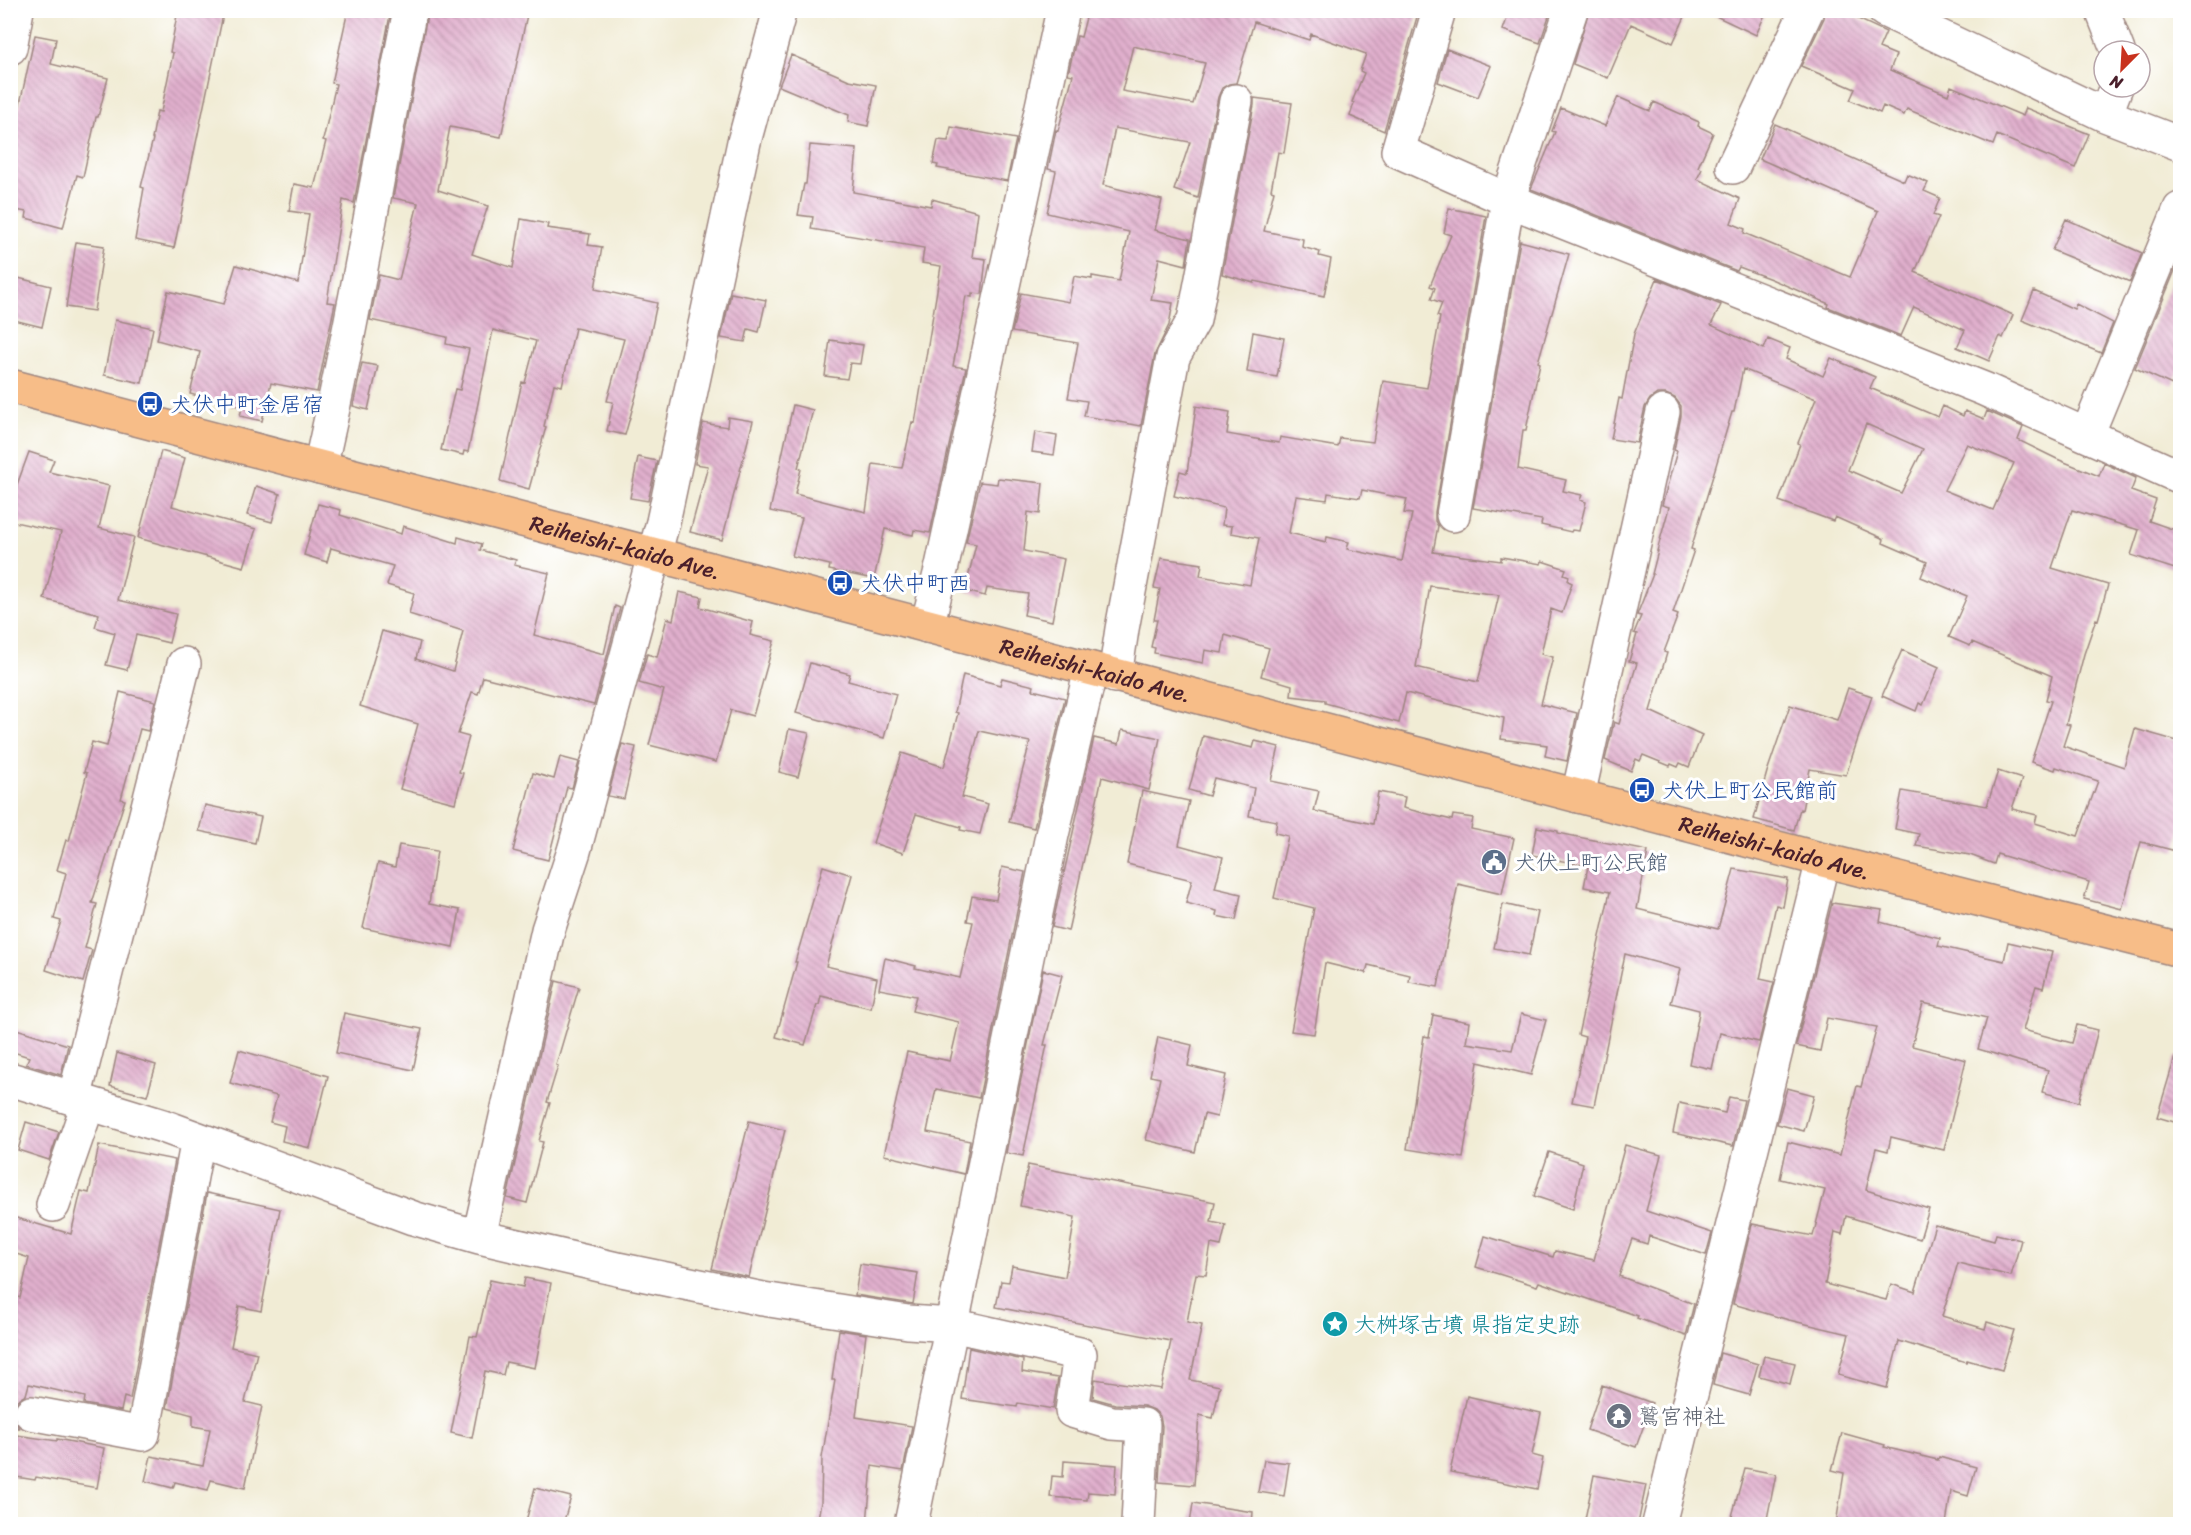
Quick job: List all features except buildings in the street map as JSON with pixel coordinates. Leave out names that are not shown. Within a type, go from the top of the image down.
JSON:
[{"type":"main road","name":"Reiheishi-kaido Ave.","points":[[10,386],[1103,673],[1823,860],[2181,950]]},
{"type":"street","points":[[10,48],[17,10]]},
{"type":"street","points":[[320,467],[343,367],[410,10]]},
{"type":"street","points":[[480,1238],[548,930],[574,851],[671,485],[744,142],[780,10]]},
{"type":"street","points":[[927,626],[1063,10]]},
{"type":"street","points":[[1439,10],[1398,151],[1508,200],[1983,388],[2181,477]]},
{"type":"street","points":[[1453,515],[1508,200],[1571,10]]},
{"type":"street","points":[[1733,167],[1807,10]]},
{"type":"street","points":[[1884,10],[2111,101],[2181,144]]},
{"type":"street","points":[[2102,10],[2113,39]]},
{"type":"street","points":[[911,1524],[1052,835],[1103,673],[1122,629],[1173,357],[1194,320],[1236,101]]},
{"type":"street","points":[[2087,435],[2181,208]]},
{"type":"street","points":[[1578,796],[1663,412]]},
{"type":"street","points":[[53,1205],[81,1102],[184,663]]},
{"type":"street","points":[[1659,1524],[1823,860]]},
{"type":"street","points":[[10,1079],[163,1126],[413,1218],[480,1238],[762,1299],[908,1323],[952,1325],[1080,1354],[1072,1411],[1112,1423],[1143,1425],[1138,1524]]},
{"type":"street","points":[[31,1413],[143,1434],[198,1138]]},
{"type":"place","name":"犬伏中町金居宿","points":[[150,404]]},
{"type":"place","name":"犬伏中町西","points":[[840,583]]},
{"type":"place","name":"犬伏上町公民館前","points":[[1642,790]]},
{"type":"place","name":"犬伏上町公民館","points":[[1494,862]]},
{"type":"place","name":"大桝塚古墳 県指定史跡","points":[[1335,1324]]},
{"type":"place","name":"鷲宮神社","points":[[1619,1416]]}]
